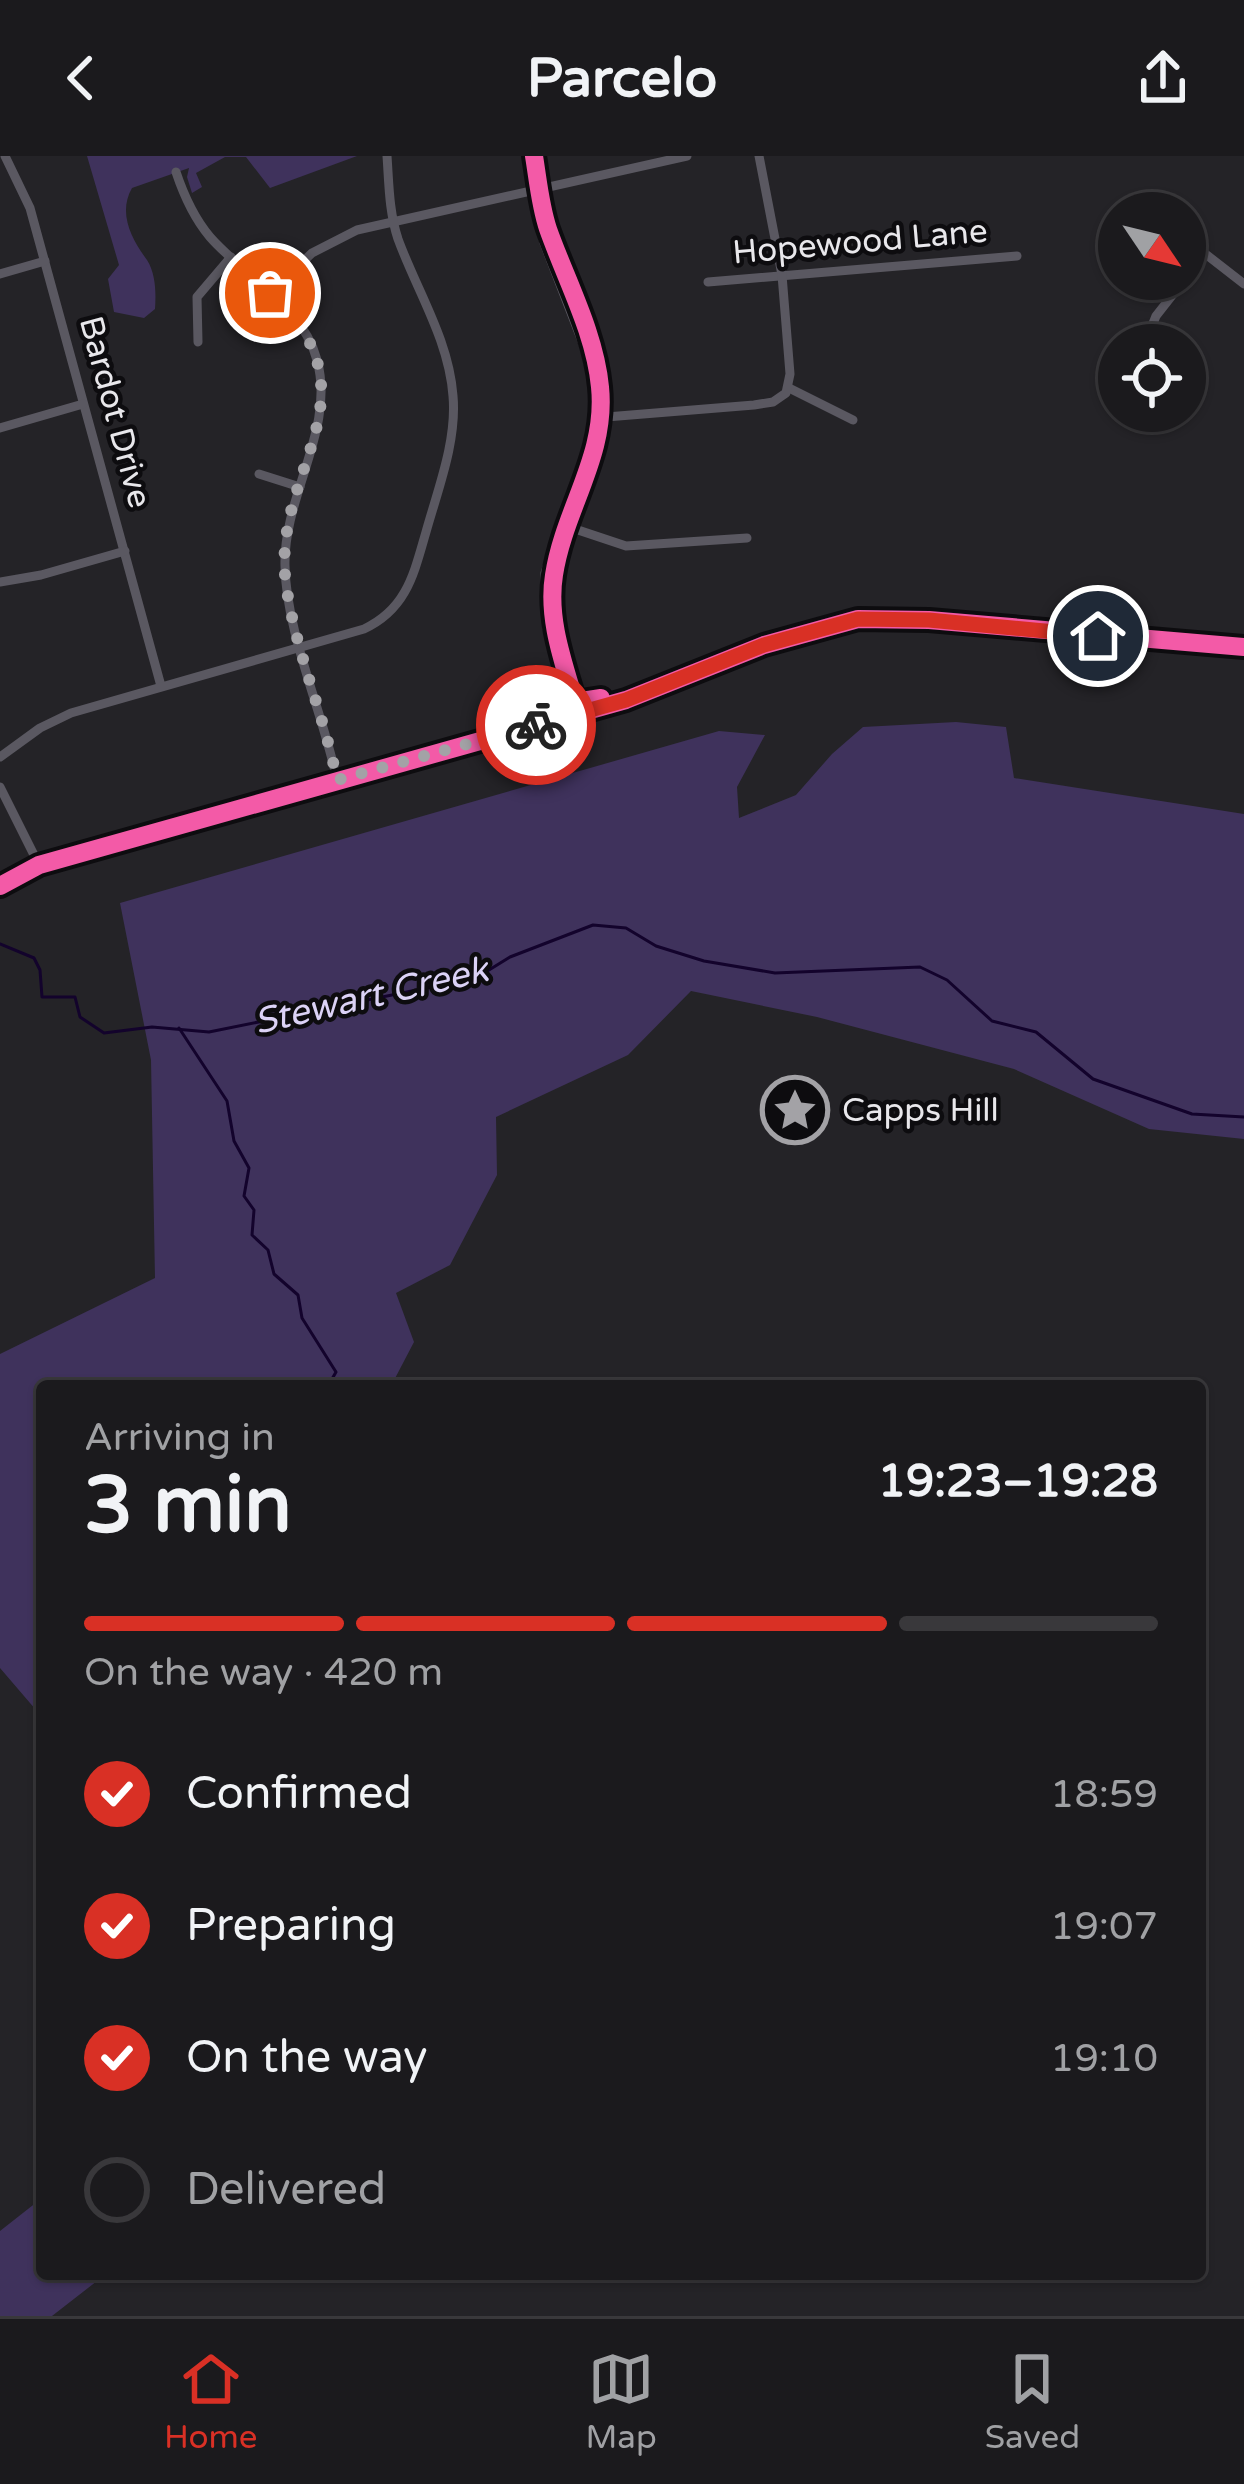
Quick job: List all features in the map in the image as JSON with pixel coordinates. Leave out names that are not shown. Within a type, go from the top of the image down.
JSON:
[{"type":"street","name":"Bardot Drive","points":[[5,156],[30,208],[161,686]]},
{"type":"street","points":[[0,757],[71,713],[378,622],[403,599],[447,453],[454,409],[450,369],[393,221],[387,156]]},
{"type":"street","points":[[526,156],[544,242],[589,361],[594,418],[585,461],[545,573],[545,615],[570,716]]},
{"type":"street","points":[[594,418],[764,404],[789,388],[782,275],[759,156]]},
{"type":"street","points":[[270,293],[321,247],[357,230],[681,157]]},
{"type":"street","points":[[176,172],[194,213],[308,337],[321,378],[320,414],[284,562],[337,780]]},
{"type":"street","points":[[1206,255],[1244,284]]},
{"type":"street","name":"Hopewood Lane","points":[[708,282],[1017,256]]},
{"type":"street","points":[[198,343],[197,297],[231,257]]},
{"type":"street","points":[[0,274],[45,261]]},
{"type":"street","points":[[789,388],[853,420]]},
{"type":"street","points":[[0,428],[83,404]]},
{"type":"street","points":[[259,474],[300,487]]},
{"type":"street","points":[[560,524],[626,545],[747,538]]},
{"type":"street","points":[[0,582],[124,551]]},
{"type":"street","points":[[0,886],[39,865],[570,716],[651,691],[764,645],[858,619],[929,620],[1244,647]]},
{"type":"street","points":[[0,787],[39,865]]},
{"type":"shaded area","points":[[87,156],[357,156],[270,188],[246,157],[225,157],[196,173],[202,187],[192,193],[189,168],[132,188],[126,208],[129,227],[155,284],[155,309],[144,318],[114,312],[108,279],[119,265]]},
{"type":"shaded area","points":[[956,722],[1006,727],[1014,778],[1244,814],[1244,1139],[1149,1129],[1014,1069],[817,1017],[691,991],[628,1055],[496,1117],[497,1175],[450,1265],[396,1293],[414,1342],[394,1380],[36,1380],[36,1710],[0,1668],[0,1354],[155,1278],[151,1060],[120,903],[719,731],[765,735],[737,787],[739,818],[796,795],[863,727]]},
{"type":"shaded area","points":[[36,2203],[36,2280],[98,2280],[52,2316],[0,2316],[0,2231]]},
{"type":"waterway","name":"Stewart Creek","points":[[0,944],[34,958],[42,997],[75,997],[80,1017],[104,1033],[152,1027],[209,1032],[476,978],[510,957],[593,925],[626,928],[656,946],[704,961],[775,973],[920,967],[947,980],[992,1021],[1036,1032],[1093,1079],[1192,1114],[1244,1117]]},
{"type":"waterway","points":[[179,1028],[227,1101],[234,1141],[249,1168],[244,1196],[254,1210],[252,1235],[268,1250],[274,1274],[298,1295],[302,1318],[336,1372],[331,1380]]},
{"type":"cycle path","points":[[534,156],[545,220],[586,327],[600,387],[597,436],[559,551],[552,591],[557,639],[575,702],[601,698]]},
{"type":"cycle path","points":[[0,886],[39,865],[626,700],[764,645],[858,619],[929,620],[1244,647]]},
{"type":"way so far","points":[[270,293],[308,337],[321,378],[320,414],[288,530],[284,562],[290,602],[337,780],[536,725]]},
{"type":"place","name":"Capps Hill","points":[[795,1110]]},
{"type":"route","points":[[536,725],[626,700],[764,645],[858,619],[929,620],[1098,636]]}]
